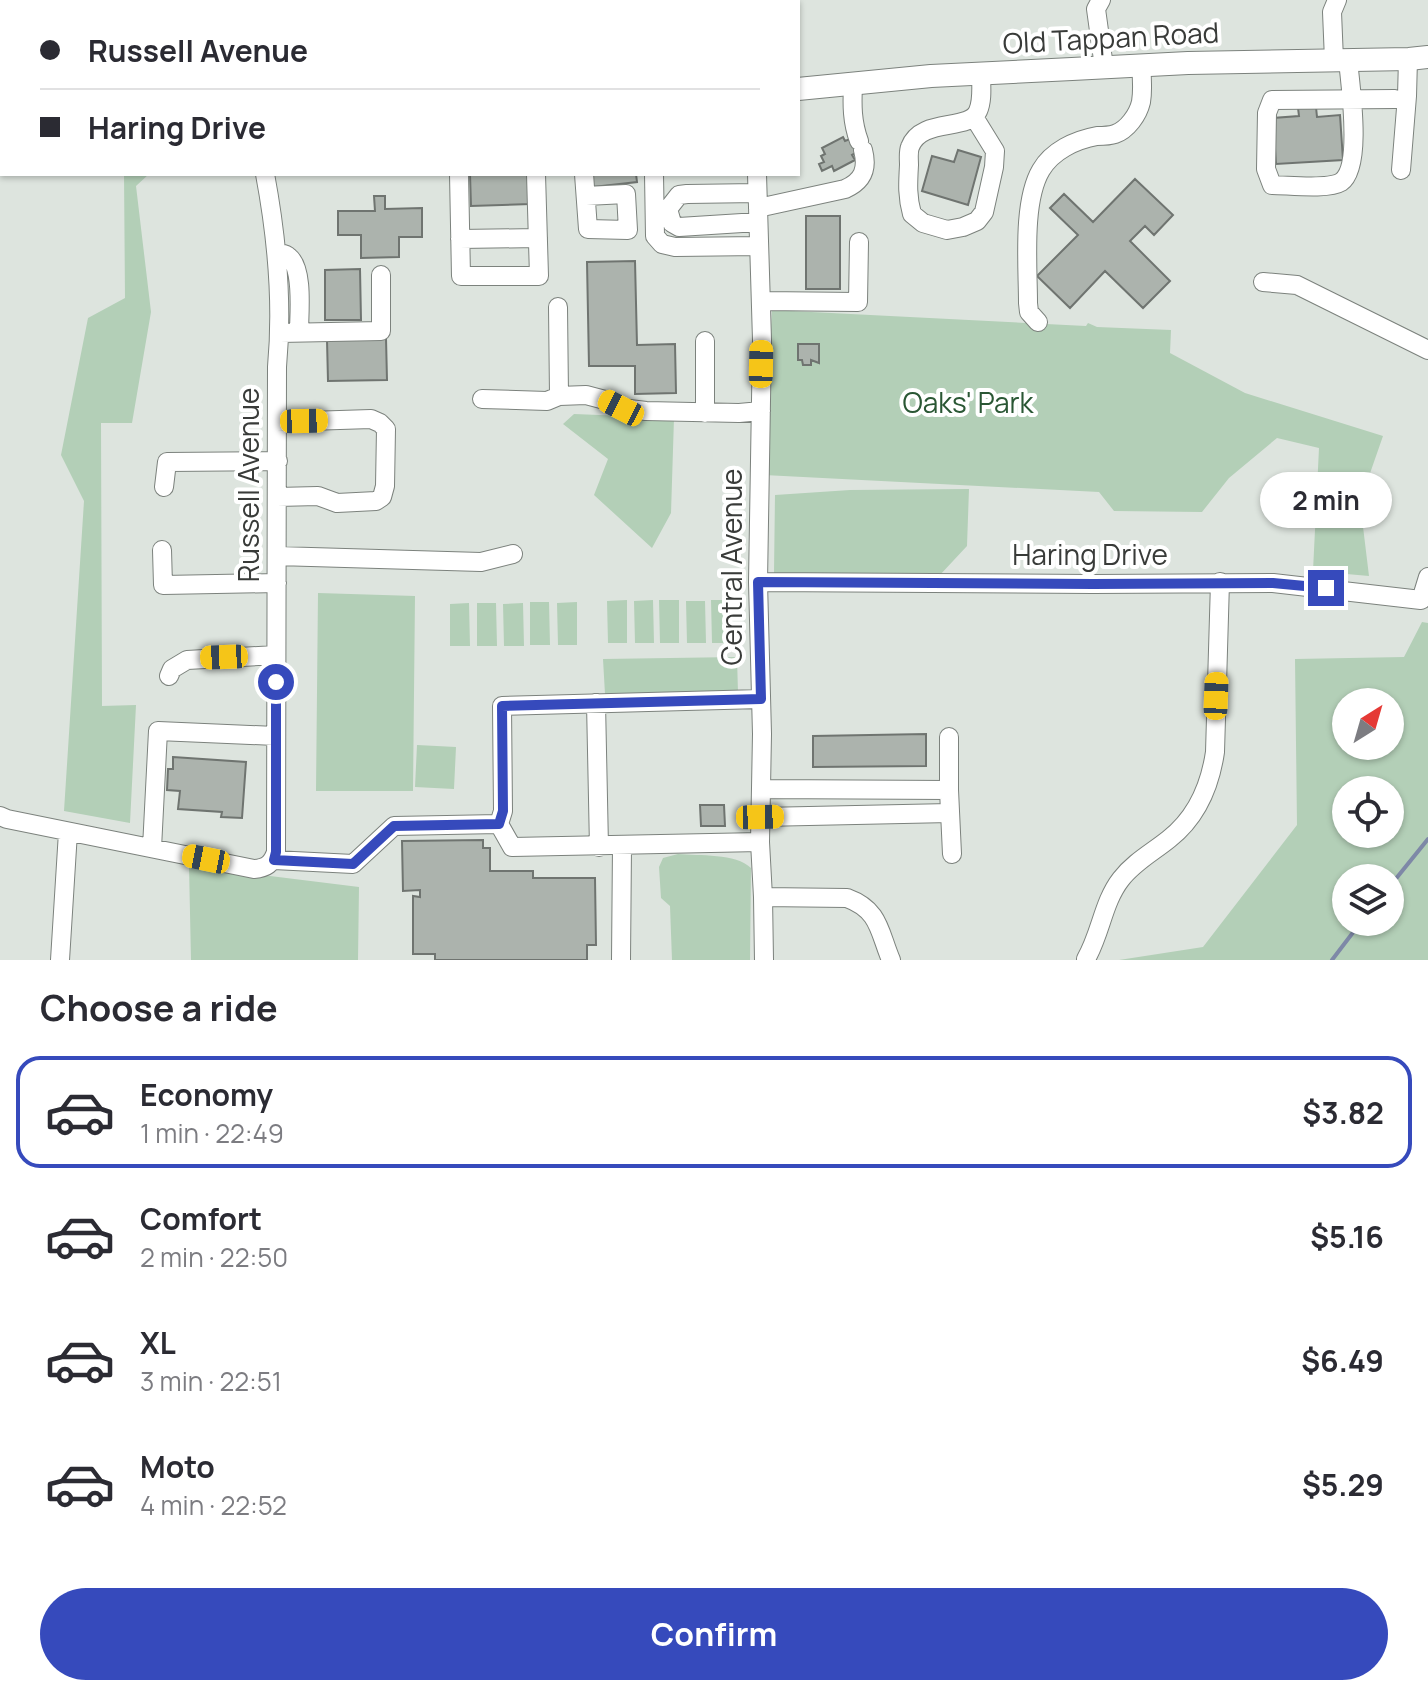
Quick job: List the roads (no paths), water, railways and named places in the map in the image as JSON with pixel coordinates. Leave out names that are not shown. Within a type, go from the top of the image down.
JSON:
[{"type":"main road","name":"Old Tappan Road","points":[[800,89],[931,76],[1104,67],[1418,58]]},
{"type":"street","points":[[1101,0],[1096,9],[1104,67]]},
{"type":"street","points":[[1337,0],[1332,12],[1352,99],[1354,131],[1350,163],[1345,177],[1329,186],[1272,185],[1266,169],[1267,113],[1272,100],[1352,99],[1395,99]]},
{"type":"street","points":[[1401,170],[1407,96],[1418,58]]},
{"type":"street","points":[[1038,322],[1029,312],[1028,303],[1029,202],[1035,181],[1043,167],[1064,148],[1078,141],[1116,134],[1127,126],[1141,103],[1141,66]]},
{"type":"street","points":[[974,117],[995,151],[984,212],[977,221],[947,230],[923,223],[912,214],[907,196],[909,148],[919,134],[974,117],[981,93],[981,74]]},
{"type":"street","points":[[757,199],[851,187],[862,177],[865,169],[852,114],[853,85]]},
{"type":"street","name":"Russell Avenue","points":[[267,176],[290,333],[277,367],[274,860]]},
{"type":"street","points":[[459,176],[461,276],[539,276],[536,176]]},
{"type":"street","points":[[584,176],[586,196]]},
{"type":"street","points":[[654,176],[655,236],[662,244],[675,247],[759,246]]},
{"type":"street","name":"Central Avenue","points":[[757,199],[761,301],[758,582],[764,960]]},
{"type":"street","points":[[460,239],[538,238]]},
{"type":"street","points":[[761,301],[858,302],[859,242]]},
{"type":"street","points":[[290,333],[381,331],[381,275]]},
{"type":"street","points":[[1263,282],[1297,285],[1428,350]]},
{"type":"street","points":[[558,307],[559,396]]},
{"type":"street","points":[[705,341],[705,413]]},
{"type":"street","points":[[482,399],[547,401],[559,396],[586,395],[621,408],[646,411],[761,411]]},
{"type":"street","points":[[277,422],[371,419],[386,429],[385,486],[382,497],[376,501],[337,503],[318,496],[277,497]]},
{"type":"street","points":[[164,487],[167,462],[278,461]]},
{"type":"street","points":[[162,550],[163,585],[277,583]]},
{"type":"street","points":[[277,556],[481,562],[513,554]]},
{"type":"street","name":"Haring Drive","points":[[758,582],[1273,583],[1421,600],[1428,577]]},
{"type":"street","points":[[1086,959],[1115,888],[1135,863],[1185,825],[1207,789],[1215,752],[1220,582]]},
{"type":"street","points":[[169,676],[172,669],[187,660],[276,655]]},
{"type":"street","points":[[760,842],[512,847],[499,824],[503,811],[502,706],[761,699]]},
{"type":"street","points":[[596,703],[599,847]]},
{"type":"street","points":[[152,848],[158,731],[275,736]]},
{"type":"street","points":[[949,737],[952,854]]},
{"type":"street","points":[[761,789],[949,790]]},
{"type":"street","points":[[799,789],[799,816]]},
{"type":"street","points":[[870,790],[870,815]]},
{"type":"street","points":[[760,817],[950,813]]},
{"type":"street","points":[[0,816],[254,869],[274,860],[353,864],[394,826],[499,824]]},
{"type":"street","points":[[60,960],[68,832]]},
{"type":"street","points":[[621,960],[622,846]]},
{"type":"street","points":[[763,897],[847,898],[860,903],[878,925],[891,960]]},
{"type":"waterway","points":[[1404,869],[1428,839]]},
{"type":"waterway","points":[[1332,960],[1350,936]]},
{"type":"park label","name":"Oaks' Park","points":[[968,403]]}]
